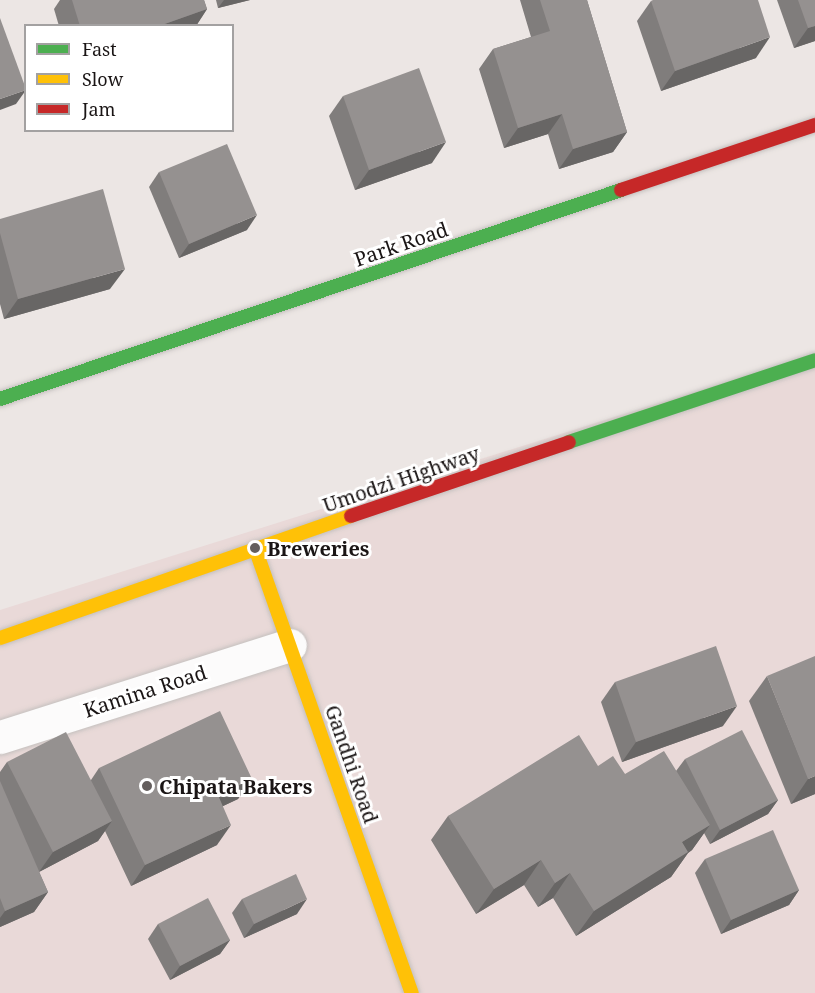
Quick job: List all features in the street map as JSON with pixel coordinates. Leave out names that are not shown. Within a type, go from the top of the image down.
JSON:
[{"type":"main road","name":"Park Road","points":[[0,399],[815,125]]},
{"type":"main road","name":"Umodzi Highway","points":[[0,638],[255,548],[815,360]]},
{"type":"main road","name":"Gandhi Road","points":[[255,548],[412,993]]},
{"type":"street","name":"Kamina Road","points":[[0,737],[290,645]]},
{"type":"shaded area","points":[[815,354],[815,993],[0,993],[0,610]]},
{"type":"building","points":[[72,0],[204,0],[207,9],[165,24],[79,24]]},
{"type":"building","points":[[540,0],[587,0],[627,132],[573,149],[562,114],[518,128],[493,49],[550,31]]},
{"type":"building","points":[[758,0],[770,37],[675,71],[651,1]]},
{"type":"building","points":[[798,0],[815,0],[815,26],[808,28]]},
{"type":"building","points":[[0,18],[24,84],[24,91],[0,99]]},
{"type":"building","points":[[419,68],[446,142],[369,170],[343,96]]},
{"type":"building","points":[[227,144],[257,215],[189,244],[159,172]]},
{"type":"building","points":[[103,189],[125,269],[18,299],[0,233],[0,219]]},
{"type":"building","points":[[716,646],[737,706],[636,742],[615,682]]},
{"type":"building","points":[[815,656],[815,776],[808,779],[767,676]]},
{"type":"building","points":[[220,711],[252,779],[218,795],[231,825],[145,865],[99,768]]},
{"type":"building","points":[[742,730],[778,800],[720,830],[685,759]]},
{"type":"building","points":[[66,732],[112,821],[53,852],[7,762]]},
{"type":"building","points":[[579,735],[598,766],[613,756],[625,774],[664,751],[710,825],[682,842],[688,852],[594,911],[570,873],[555,883],[541,860],[494,889],[448,816]]},
{"type":"building","points":[[0,781],[48,892],[5,911],[0,898]]},
{"type":"building","points":[[773,830],[799,890],[731,920],[705,859]]},
{"type":"building","points":[[296,874],[307,899],[254,924],[242,899]]},
{"type":"building","points":[[208,898],[230,940],[180,966],[158,924]]},
{"type":"traffic: fast","points":[[0,399],[621,190]]},
{"type":"traffic: fast","points":[[569,442],[815,360]]},
{"type":"traffic: slow","points":[[0,638],[351,516]]},
{"type":"traffic: slow","points":[[255,548],[412,993]]},
{"type":"traffic: jam","points":[[621,190],[815,125]]},
{"type":"traffic: jam","points":[[351,516],[569,442]]},
{"type":"place","name":"Breweries","points":[[255,548]]},
{"type":"place","name":"Chipata Bakers","points":[[147,786]]}]
